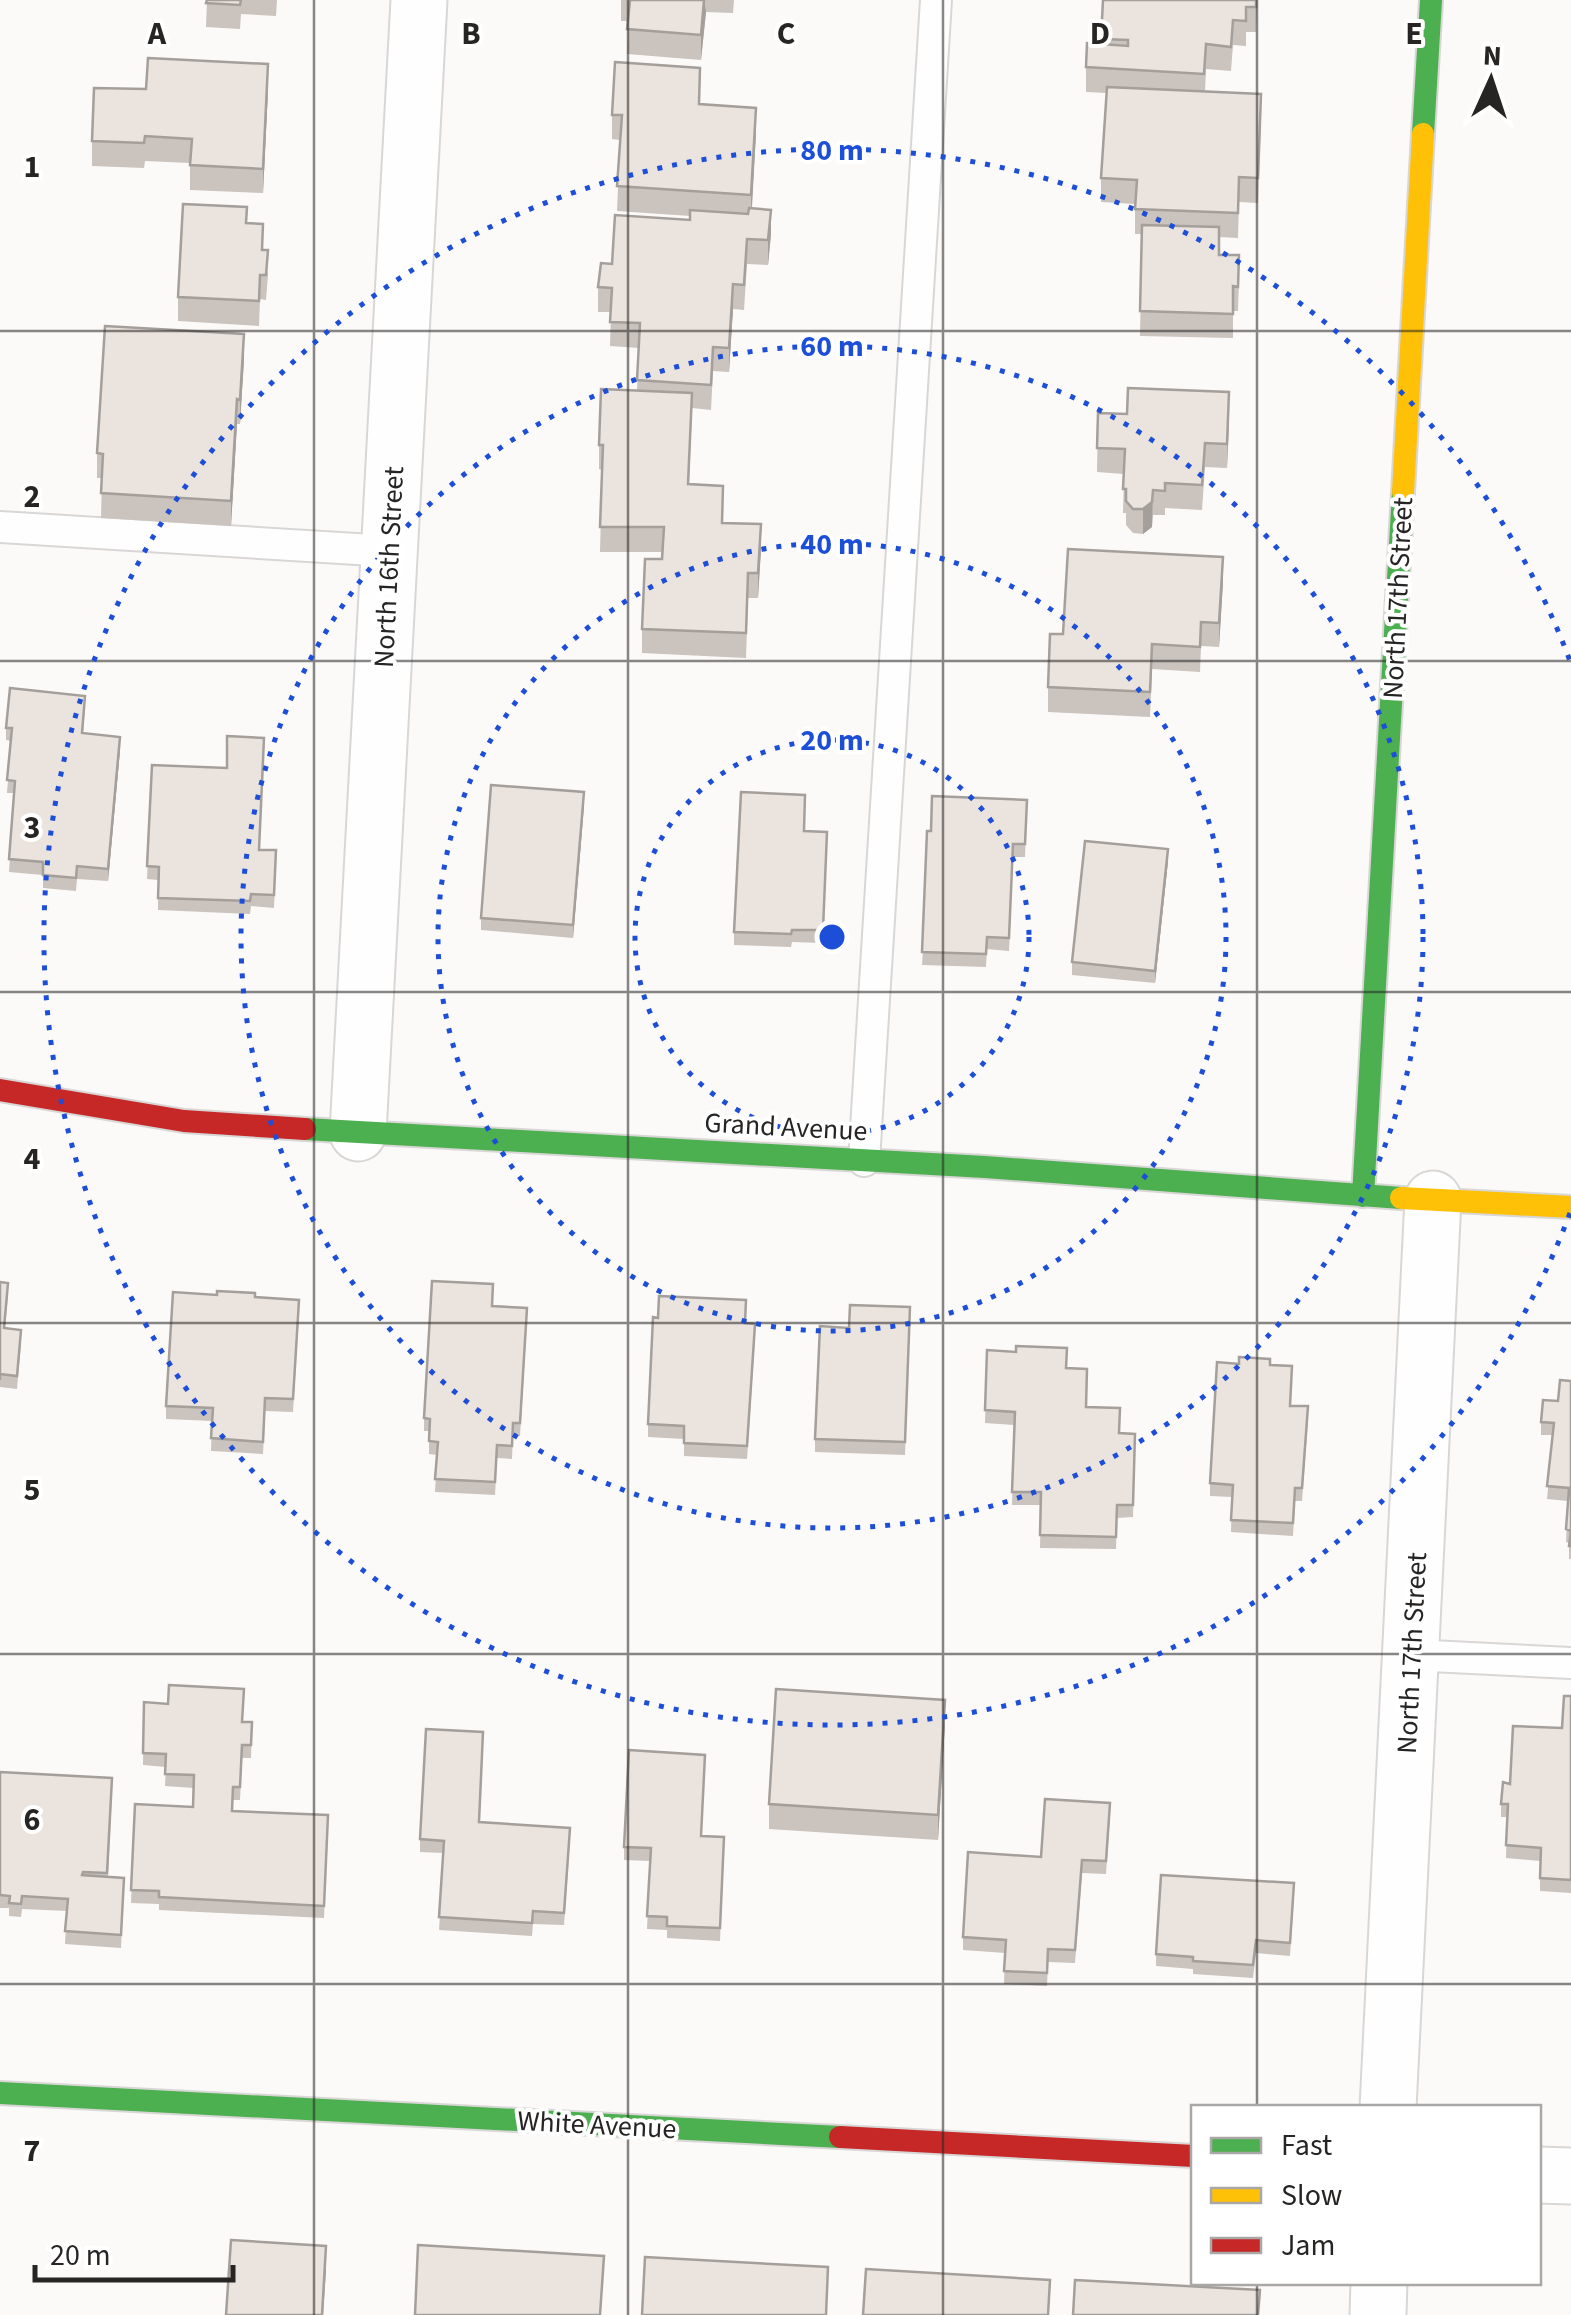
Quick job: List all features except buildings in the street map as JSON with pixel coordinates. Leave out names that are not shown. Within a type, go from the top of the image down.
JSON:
[{"type":"street","name":"North 16th Street","points":[[358,1133],[418,0]]},
{"type":"street","name":"North 17th Street","points":[[1363,1196],[1431,0]]},
{"type":"street","name":"Grand Avenue","points":[[0,1090],[184,1121],[984,1167],[1363,1196],[1571,1207]]},
{"type":"street","name":"North 17th Street","points":[[1388,2105],[1433,1199]]},
{"type":"street","name":"White Avenue","points":[[0,2092],[1191,2156]]},
{"type":"street","points":[[1541,2175],[1571,2176]]},
{"type":"street","points":[[1378,2315],[1379,2285]]},
{"type":"lane","points":[[864,1161],[936,0]]},
{"type":"lane","points":[[0,526],[389,551]]},
{"type":"lane","points":[[1411,1654],[1571,1663]]},
{"type":"traffic: fast","points":[[1423,134],[1431,0]]},
{"type":"traffic: fast","points":[[1363,1196],[1403,492]]},
{"type":"traffic: fast","points":[[305,1129],[985,1167],[1401,1198]]},
{"type":"traffic: fast","points":[[0,2093],[840,2137]]},
{"type":"traffic: slow","points":[[1403,492],[1423,134]]},
{"type":"traffic: slow","points":[[1401,1198],[1571,1207]]},
{"type":"traffic: jam","points":[[0,1090],[184,1121],[305,1129]]},
{"type":"traffic: jam","points":[[840,2137],[1191,2156]]}]
